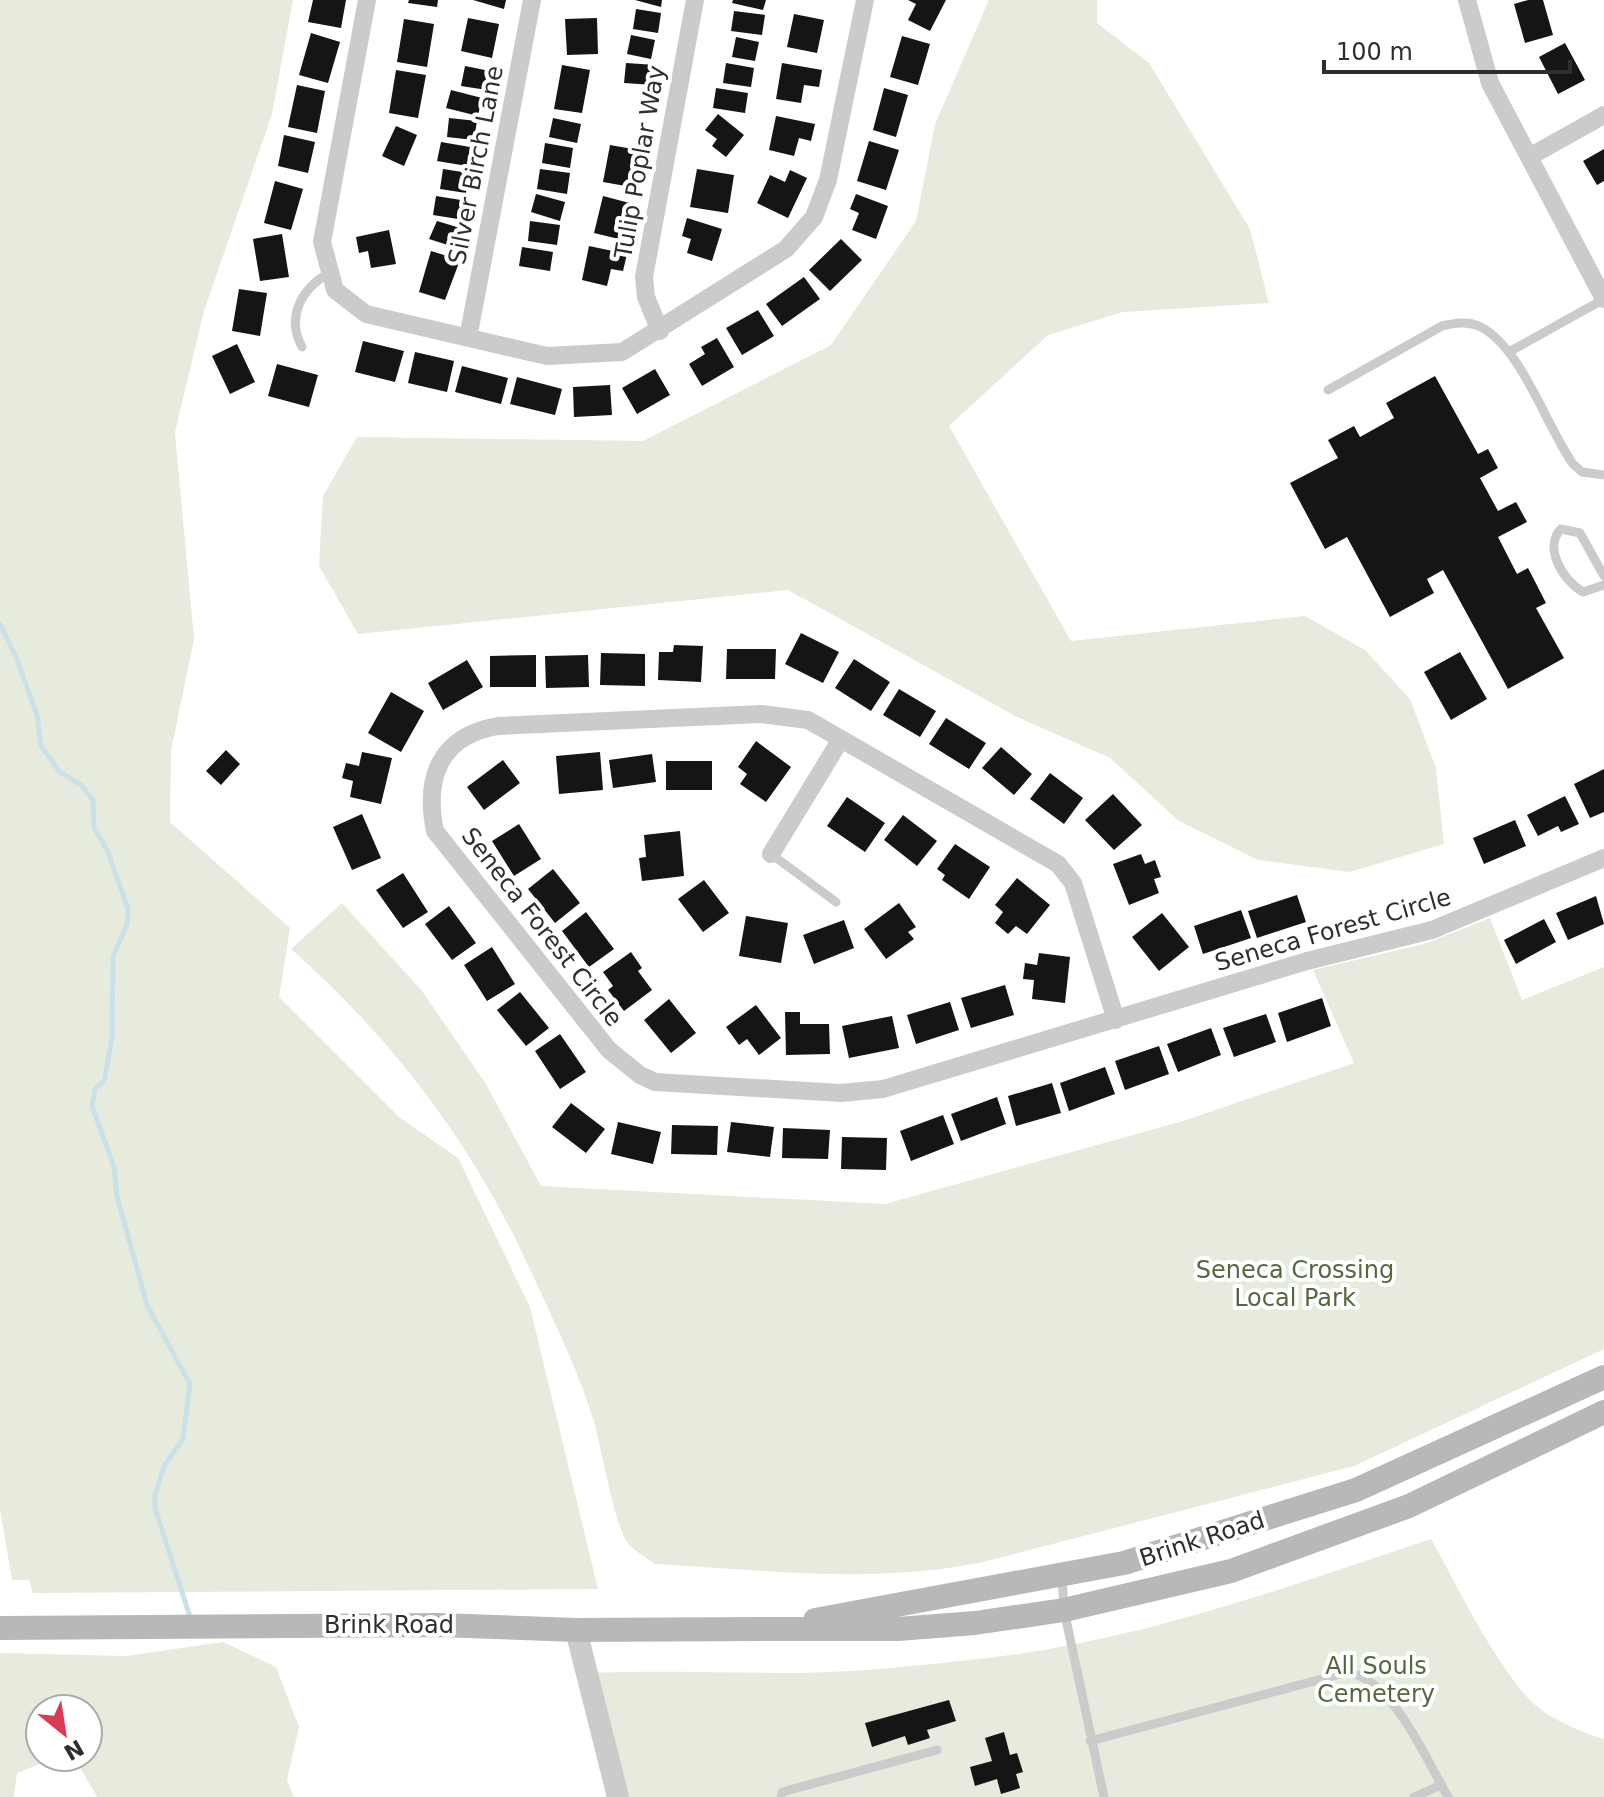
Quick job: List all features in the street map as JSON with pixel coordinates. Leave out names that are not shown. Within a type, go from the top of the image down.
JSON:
[{"type":"main road","name":"Brink Road","points":[[778,1629],[856,1610],[1124,1563],[1356,1490],[1604,1377]]},
{"type":"main road","name":"Brink Road","points":[[0,1628],[439,1625],[576,1630],[898,1629],[1064,1610],[1231,1571],[1319,1540],[1409,1506],[1604,1412]]},
{"type":"street","points":[[367,0],[322,242],[335,290],[366,314],[547,356],[622,352],[660,331],[786,249],[814,217],[828,180],[865,0]]},
{"type":"street","name":"Silver Birch Lane","points":[[468,338],[532,0]]},
{"type":"street","name":"Tulip Poplar Way","points":[[660,331],[646,297],[644,277],[695,0]]},
{"type":"street","points":[[1467,0],[1490,83],[1604,299]]},
{"type":"street","points":[[1529,157],[1604,115]]},
{"type":"street","name":"Seneca Forest Circle","points":[[1116,1020],[1073,883],[1058,864],[808,720],[761,714],[498,726],[483,728],[454,744],[436,769],[429,801],[435,831],[609,1050],[640,1075],[655,1082],[841,1093],[883,1089],[1116,1020],[1307,961],[1432,930],[1604,858]]},
{"type":"street","points":[[771,854],[841,739]]},
{"type":"street","points":[[576,1630],[618,1797]]},
{"type":"lane","points":[[302,347],[295,329],[296,308],[308,289],[329,273]]},
{"type":"lane","points":[[1509,352],[1604,299]]},
{"type":"lane","points":[[1328,390],[1442,326],[1462,322],[1477,325],[1509,352],[1573,464],[1582,472],[1604,475]]},
{"type":"lane","points":[[1604,576],[1580,533],[1571,528],[1561,529],[1553,538],[1551,548],[1576,588],[1583,592],[1604,585]]},
{"type":"lane","points":[[771,854],[836,902]]},
{"type":"lane","points":[[1062,1576],[1064,1610],[1104,1797]]},
{"type":"lane","points":[[1090,1741],[1331,1673],[1348,1672],[1363,1675],[1376,1683],[1394,1705],[1448,1797]]},
{"type":"lane","points":[[781,1797],[782,1792],[937,1750]]},
{"type":"lane","points":[[1414,1797],[1441,1785]]},
{"type":"green space","points":[[0,0],[293,0],[272,114],[204,311],[175,432],[194,639],[171,751],[170,822],[290,928],[279,997],[399,1117],[458,1158],[530,1307],[598,1589],[33,1593],[29,1580],[12,1580],[0,1509]]},
{"type":"green space","points":[[989,0],[1097,0],[1097,23],[1149,63],[1250,229],[1269,303],[1123,312],[1048,335],[949,426],[1071,641],[1305,616],[1365,650],[1410,699],[1436,768],[1444,844],[1350,872],[1258,860],[1179,821],[1110,758],[1015,716],[788,590],[358,634],[319,566],[323,496],[357,437],[643,441],[831,345],[916,221],[935,124]]},
{"type":"green space","name":"Seneca Crossing Local Park","points":[[342,903],[422,991],[486,1084],[541,1186],[885,1204],[1183,1121],[1354,1063],[1313,970],[1424,944],[1490,918],[1522,1000],[1604,967],[1604,1349],[1354,1466],[987,1561],[946,1568],[863,1574],[655,1564],[632,1548],[622,1533],[595,1425],[581,1384],[527,1263],[481,1175],[426,1094],[395,1055],[328,983],[291,949]]},
{"type":"green space","name":"All Souls Cemetery","points":[[1431,1539],[1488,1641],[1528,1698],[1563,1723],[1604,1739],[1604,1797],[618,1797],[587,1673],[846,1671],[1044,1650],[1156,1626],[1212,1610]]},
{"type":"green space","points":[[223,1642],[276,1667],[299,1727],[287,1780],[294,1797],[97,1797],[83,1773],[104,1773],[104,1693],[24,1693],[24,1770],[17,1773],[14,1797],[0,1797],[0,1653],[126,1656]]},
{"type":"building","points":[[313,0],[346,0],[341,28],[308,22]]},
{"type":"building","points":[[409,0],[438,0],[437,7],[408,3]]},
{"type":"building","points":[[473,0],[506,0],[504,9]]},
{"type":"building","points":[[635,0],[662,0],[661,7]]},
{"type":"building","points":[[733,0],[766,0],[763,10],[732,3]]},
{"type":"building","points":[[908,0],[946,0],[930,31],[908,20],[916,4]]},
{"type":"building","points":[[1543,0],[1553,35],[1525,43],[1514,4]]},
{"type":"building","points":[[636,9],[661,13],[658,33],[633,29]]},
{"type":"building","points":[[734,11],[765,15],[762,35],[731,31]]},
{"type":"building","points":[[794,14],[824,20],[817,53],[787,47]]},
{"type":"building","points":[[468,18],[499,24],[492,58],[461,51]]},
{"type":"building","points":[[597,18],[598,54],[567,55],[565,19]]},
{"type":"building","points":[[404,19],[434,24],[427,67],[397,62]]},
{"type":"building","points":[[311,33],[340,42],[328,83],[299,75]]},
{"type":"building","points":[[631,35],[655,40],[651,59],[627,54]]},
{"type":"building","points":[[902,36],[930,44],[918,85],[890,77]]},
{"type":"building","points":[[736,37],[759,42],[755,61],[732,57]]},
{"type":"building","points":[[1565,43],[1585,80],[1558,94],[1539,57]]},
{"type":"building","points":[[626,63],[656,65],[654,85],[624,83]]},
{"type":"building","points":[[726,63],[754,68],[751,87],[723,83]]},
{"type":"building","points":[[782,63],[822,70],[819,87],[804,85],[801,103],[776,99]]},
{"type":"building","points":[[562,65],[590,70],[582,113],[554,109]]},
{"type":"building","points":[[465,66],[490,71],[487,90],[461,86]]},
{"type":"building","points":[[396,70],[426,75],[418,118],[389,113]]},
{"type":"building","points":[[297,85],[325,91],[317,133],[288,127]]},
{"type":"building","points":[[716,88],[748,93],[745,113],[713,108]]},
{"type":"building","points":[[884,88],[908,95],[896,137],[873,130]]},
{"type":"building","points":[[451,90],[482,98],[478,116],[446,108]]},
{"type":"building","points":[[718,114],[744,135],[726,157],[712,146],[717,139],[705,130]]},
{"type":"building","points":[[776,116],[815,124],[811,141],[799,138],[794,156],[769,150]]},
{"type":"building","points":[[449,118],[477,121],[474,140],[447,137]]},
{"type":"building","points":[[553,118],[581,124],[577,143],[549,137]]},
{"type":"building","points":[[396,126],[417,135],[404,166],[382,156]]},
{"type":"building","points":[[284,135],[315,142],[308,173],[278,166]]},
{"type":"building","points":[[869,141],[899,150],[886,190],[857,181]]},
{"type":"building","points":[[441,142],[470,147],[467,166],[437,161]]},
{"type":"building","points":[[545,143],[573,148],[570,168],[542,163]]},
{"type":"building","points":[[610,145],[644,151],[637,188],[603,182]]},
{"type":"building","points":[[1604,149],[1604,181],[1597,185],[1583,161]]},
{"type":"building","points":[[443,169],[469,173],[466,193],[440,189]]},
{"type":"building","points":[[540,169],[570,173],[567,194],[537,189]]},
{"type":"building","points":[[697,169],[734,175],[728,213],[690,207]]},
{"type":"building","points":[[790,170],[807,178],[788,218],[757,203],[770,175],[785,182]]},
{"type":"building","points":[[275,181],[303,189],[291,230],[264,223]]},
{"type":"building","points":[[536,194],[565,202],[560,221],[531,212]]},
{"type":"building","points":[[856,194],[888,206],[876,239],[852,230],[859,213],[850,209]]},
{"type":"building","points":[[436,196],[461,200],[458,219],[433,215]]},
{"type":"building","points":[[603,196],[637,205],[627,241],[594,233]]},
{"type":"building","points":[[687,218],[722,229],[712,261],[687,253],[691,239],[682,236]]},
{"type":"building","points":[[437,221],[460,228],[454,247],[429,239]]},
{"type":"building","points":[[530,221],[560,225],[557,245],[528,241]]},
{"type":"building","points":[[389,230],[396,264],[371,268],[368,251],[359,253],[356,237]]},
{"type":"building","points":[[282,234],[289,277],[260,281],[253,239]]},
{"type":"building","points":[[841,239],[862,260],[830,291],[809,270]]},
{"type":"building","points":[[589,246],[627,254],[623,271],[611,269],[607,286],[582,280]]},
{"type":"building","points":[[522,247],[553,252],[550,271],[519,266]]},
{"type":"building","points":[[431,251],[460,260],[445,300],[419,292]]},
{"type":"building","points":[[804,277],[820,299],[782,326],[766,304]]},
{"type":"building","points":[[239,289],[267,293],[260,336],[232,331]]},
{"type":"building","points":[[758,310],[774,336],[742,355],[726,328]]},
{"type":"building","points":[[717,338],[734,367],[702,386],[689,364],[705,354],[701,347]]},
{"type":"building","points":[[363,341],[404,351],[395,382],[355,372]]},
{"type":"building","points":[[237,344],[255,382],[230,394],[212,356]]},
{"type":"building","points":[[415,352],[454,361],[447,392],[408,383]]},
{"type":"building","points":[[277,364],[318,375],[309,407],[268,396]]},
{"type":"building","points":[[462,366],[508,378],[501,404],[455,392]]},
{"type":"building","points":[[655,369],[670,395],[637,414],[622,388]]},
{"type":"building","points":[[1435,376],[1478,454],[1488,449],[1498,468],[1480,478],[1498,511],[1516,502],[1527,522],[1498,537],[1517,574],[1528,568],[1546,603],[1536,608],[1564,658],[1508,689],[1443,570],[1427,579],[1434,593],[1390,617],[1347,537],[1325,549],[1290,483],[1338,458],[1328,440],[1354,426],[1360,437],[1394,418],[1386,403]]},
{"type":"building","points":[[517,377],[562,389],[555,415],[510,404]]},
{"type":"building","points":[[610,385],[612,415],[574,417],[573,387]]},
{"type":"building","points":[[801,633],[839,652],[823,683],[785,664]]},
{"type":"building","points":[[674,645],[703,646],[701,682],[658,680],[659,652],[673,652]]},
{"type":"building","points":[[727,649],[776,649],[775,679],[726,679]]},
{"type":"building","points":[[1460,652],[1487,699],[1451,720],[1424,672]]},
{"type":"building","points":[[601,653],[645,654],[645,686],[600,685]]},
{"type":"building","points":[[536,655],[536,687],[490,687],[490,656]]},
{"type":"building","points":[[588,655],[589,687],[546,688],[545,656]]},
{"type":"building","points":[[854,659],[890,682],[871,711],[835,688]]},
{"type":"building","points":[[467,660],[483,687],[443,710],[428,683]]},
{"type":"building","points":[[899,689],[936,711],[920,737],[883,715]]},
{"type":"building","points":[[391,692],[424,711],[401,752],[368,733]]},
{"type":"building","points":[[946,718],[986,743],[969,769],[929,744]]},
{"type":"building","points":[[756,741],[791,767],[766,802],[740,784],[747,774],[738,767]]},
{"type":"building","points":[[1001,747],[1032,774],[1014,795],[982,768]]},
{"type":"building","points":[[226,750],[240,764],[221,785],[206,771]]},
{"type":"building","points":[[362,752],[392,758],[381,804],[350,797],[353,781],[342,778],[346,763],[359,766]]},
{"type":"building","points":[[600,752],[603,790],[559,794],[556,756]]},
{"type":"building","points":[[652,754],[656,782],[613,788],[609,760]]},
{"type":"building","points":[[503,760],[520,783],[484,810],[467,787]]},
{"type":"building","points":[[666,761],[712,761],[712,790],[666,790]]},
{"type":"building","points":[[1604,769],[1604,812],[1590,818],[1574,784]]},
{"type":"building","points":[[1050,773],[1083,798],[1064,824],[1030,799]]},
{"type":"building","points":[[1113,794],[1142,825],[1114,850],[1085,820]]},
{"type":"building","points":[[1565,796],[1579,824],[1561,832],[1558,826],[1538,836],[1527,815]]},
{"type":"building","points":[[847,797],[885,823],[865,852],[827,826]]},
{"type":"building","points":[[362,814],[381,858],[352,870],[333,827]]},
{"type":"building","points":[[903,815],[937,841],[917,866],[884,840]]},
{"type":"building","points":[[1515,820],[1526,846],[1484,864],[1473,838]]},
{"type":"building","points":[[519,824],[541,859],[514,876],[492,841]]},
{"type":"building","points":[[680,831],[684,876],[642,881],[639,858],[646,857],[644,835]]},
{"type":"building","points":[[955,844],[990,867],[969,899],[942,880],[945,875],[937,869]]},
{"type":"building","points":[[1141,854],[1145,864],[1155,860],[1161,877],[1154,879],[1159,893],[1129,905],[1113,864]]},
{"type":"building","points":[[553,869],[580,903],[555,923],[528,889]]},
{"type":"building","points":[[403,873],[428,912],[403,928],[376,890]]},
{"type":"building","points":[[1017,878],[1050,905],[1027,934],[1016,926],[1008,934],[995,923],[1003,912],[995,905]]},
{"type":"building","points":[[704,880],[729,913],[703,932],[678,899]]},
{"type":"building","points":[[1297,895],[1306,922],[1257,938],[1248,911]]},
{"type":"building","points":[[1596,896],[1604,924],[1568,940],[1556,913]]},
{"type":"building","points":[[899,903],[916,927],[908,932],[914,939],[886,959],[864,929]]},
{"type":"building","points":[[449,906],[476,943],[452,960],[425,924]]},
{"type":"building","points":[[1241,910],[1251,938],[1203,954],[1194,926]]},
{"type":"building","points":[[586,912],[614,949],[589,967],[562,931]]},
{"type":"building","points":[[1162,913],[1189,947],[1159,971],[1132,937]]},
{"type":"building","points":[[746,916],[788,923],[781,963],[739,956]]},
{"type":"building","points":[[1544,919],[1556,942],[1516,964],[1504,940]]},
{"type":"building","points":[[844,920],[854,948],[814,964],[803,935]]},
{"type":"building","points":[[492,947],[515,984],[487,1001],[464,965]]},
{"type":"building","points":[[631,952],[642,968],[638,971],[652,990],[624,1011],[608,990],[613,986],[603,972]]},
{"type":"building","points":[[1039,953],[1070,957],[1065,1003],[1032,999],[1034,980],[1023,979],[1025,963],[1037,965]]},
{"type":"building","points":[[1005,985],[1014,1015],[971,1028],[961,998]]},
{"type":"building","points":[[520,992],[549,1028],[526,1046],[497,1010]]},
{"type":"building","points":[[1322,998],[1331,1026],[1287,1042],[1278,1013]]},
{"type":"building","points":[[669,999],[696,1033],[671,1053],[644,1020]]},
{"type":"building","points":[[950,1002],[959,1030],[916,1044],[907,1015]]},
{"type":"building","points":[[756,1005],[781,1038],[759,1055],[747,1039],[739,1045],[726,1027]]},
{"type":"building","points":[[785,1012],[800,1012],[800,1024],[829,1024],[830,1054],[786,1055]]},
{"type":"building","points":[[1266,1014],[1276,1042],[1234,1057],[1223,1028]]},
{"type":"building","points":[[892,1016],[899,1048],[849,1058],[842,1026]]},
{"type":"building","points":[[1211,1028],[1221,1055],[1178,1072],[1167,1044]]},
{"type":"building","points":[[560,1034],[586,1072],[560,1089],[535,1051]]},
{"type":"building","points":[[1159,1046],[1169,1074],[1125,1090],[1115,1061]]},
{"type":"building","points":[[1105,1067],[1115,1094],[1069,1111],[1060,1083]]},
{"type":"building","points":[[1052,1083],[1061,1113],[1016,1126],[1008,1096]]},
{"type":"building","points":[[997,1097],[1006,1124],[961,1141],[951,1114]]},
{"type":"building","points":[[571,1103],[605,1129],[586,1153],[552,1127]]},
{"type":"building","points":[[943,1115],[954,1144],[911,1161],[900,1131]]},
{"type":"building","points":[[618,1122],[661,1132],[653,1164],[611,1154]]},
{"type":"building","points":[[731,1122],[774,1127],[770,1157],[727,1152]]},
{"type":"building","points":[[672,1125],[718,1126],[717,1155],[671,1154]]},
{"type":"building","points":[[783,1128],[830,1130],[828,1159],[782,1158]]},
{"type":"building","points":[[842,1137],[887,1138],[886,1170],[841,1169]]},
{"type":"building","points":[[949,1700],[956,1721],[927,1730],[930,1738],[908,1745],[905,1736],[872,1747],[865,1723]]},
{"type":"building","points":[[1004,1732],[1010,1755],[1017,1753],[1023,1772],[1016,1774],[1020,1788],[1001,1794],[997,1779],[975,1786],[970,1767],[992,1761],[985,1738]]},
{"type":"waterway","points":[[0,624],[37,715],[41,746],[60,772],[81,785],[93,800],[94,827],[108,852],[128,909],[127,924],[113,957],[112,1039],[104,1081],[95,1089],[92,1106],[114,1167],[117,1196],[147,1305],[190,1384],[183,1439],[164,1466],[155,1495],[155,1508],[189,1614]]}]
